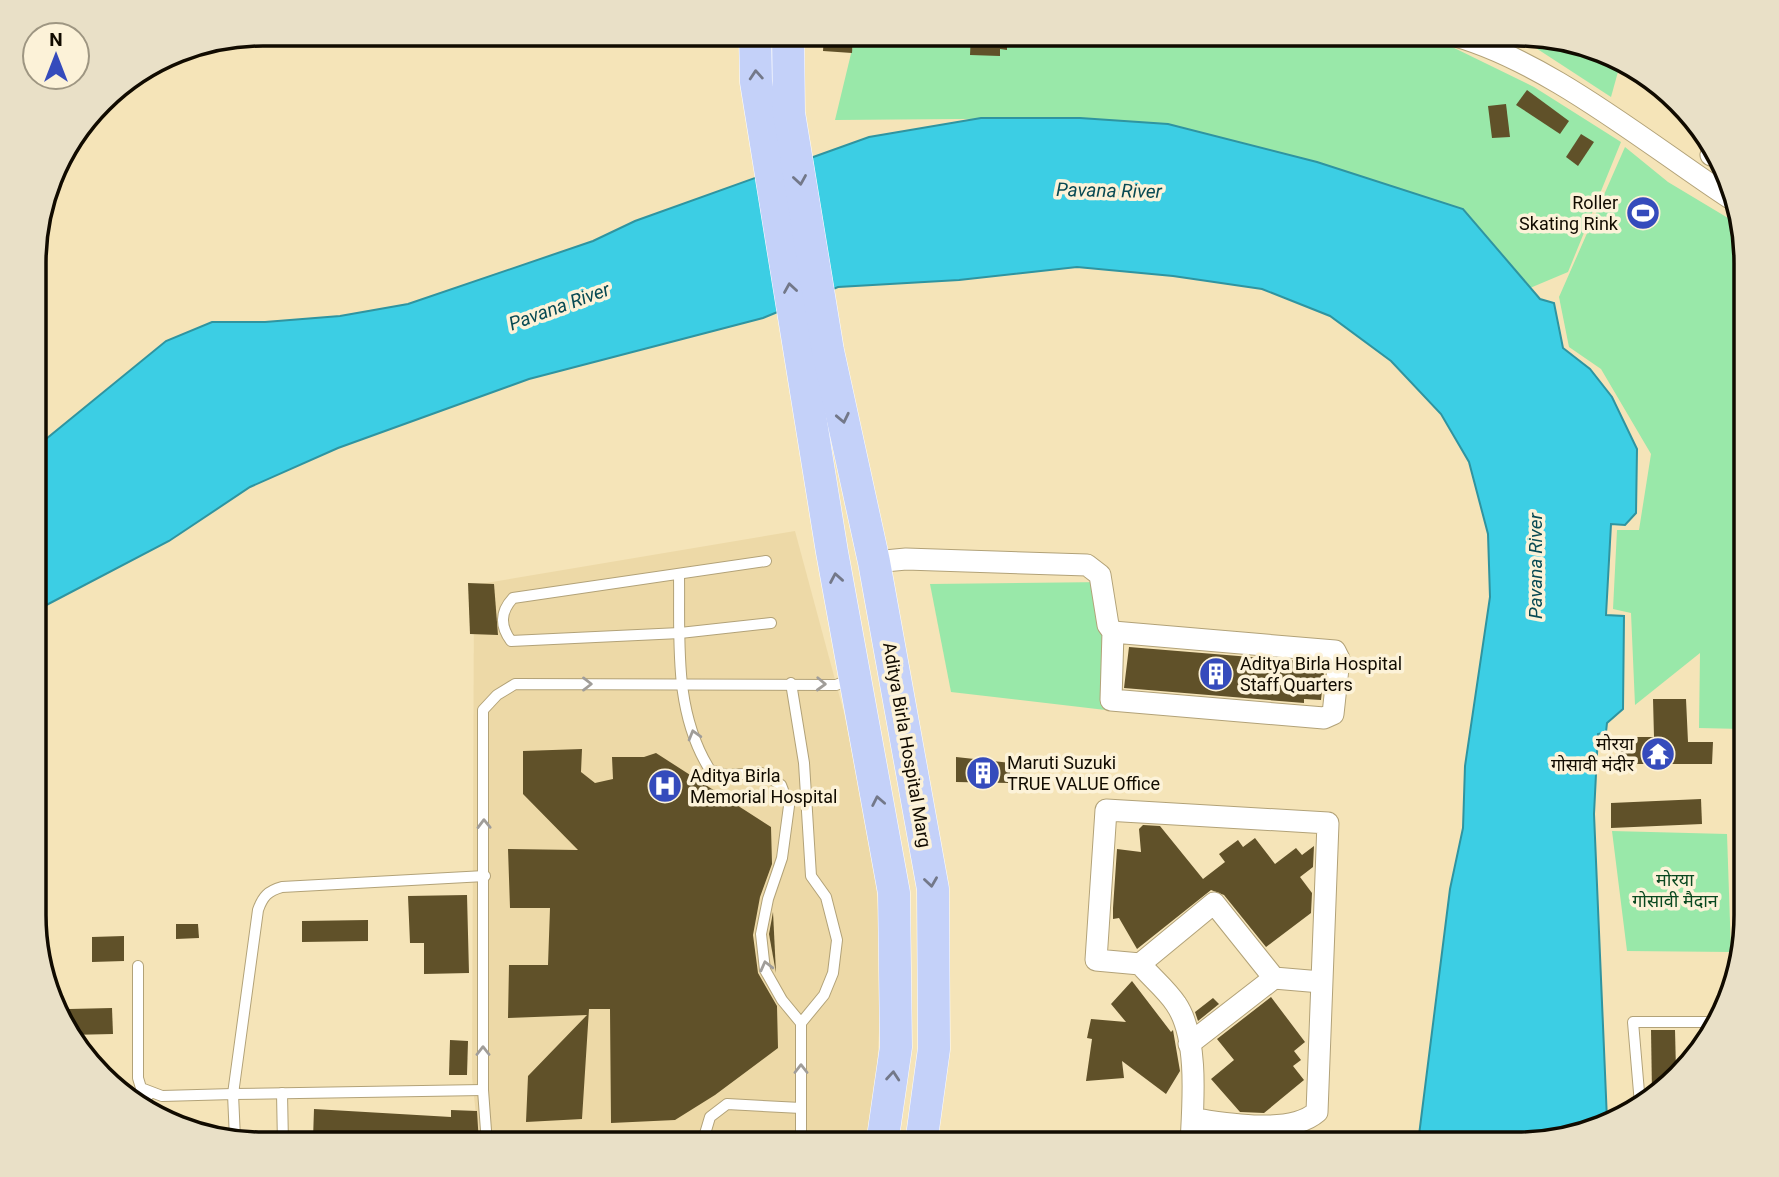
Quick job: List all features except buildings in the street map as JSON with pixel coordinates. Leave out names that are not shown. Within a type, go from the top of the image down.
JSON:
[{"type":"main road","points":[[755,46],[756,82],[775,115]]},
{"type":"main road","points":[[775,115],[786,46]]},
{"type":"main road","name":"Aditya Birla Hospital Marg","points":[[775,115],[821,384],[854,678],[894,893],[895,1047],[884,1132]]},
{"type":"main road","name":"Aditya Birla Hospital Marg","points":[[821,384],[874,562],[933,889],[934,1049],[927,1131]]},
{"type":"street","points":[[1475,45],[1553,81],[1721,192]]},
{"type":"street","points":[[874,562],[906,559],[1087,565],[1100,575],[1108,625],[1113,632],[1111,700],[1324,718],[1333,714],[1339,659],[1337,653],[1331,649],[1113,632]]},
{"type":"street","points":[[1192,1131],[1189,1044],[1185,1023],[1177,1004],[1140,964],[1096,960],[1106,810],[1328,823],[1317,1112],[1304,1121],[1248,1126],[1193,1119]]},
{"type":"street","points":[[1140,964],[1213,903],[1274,978]]},
{"type":"street","points":[[1189,1044],[1274,978],[1321,982]]},
{"type":"lane","points":[[766,561],[513,598],[506,606],[503,619],[504,631],[511,640],[680,633],[771,624]]},
{"type":"lane","points":[[679,575],[680,684],[698,751],[710,770],[726,775],[761,773],[781,785],[789,806],[782,858],[768,900],[761,934],[765,970],[782,1000],[801,1024],[800,1132]]},
{"type":"lane","points":[[486,1132],[483,1090],[483,710],[497,695],[515,684],[836,685],[854,678]]},
{"type":"lane","points":[[791,683],[804,762],[811,876],[826,897],[837,940],[833,973],[824,995],[801,1024]]},
{"type":"lane","points":[[235,1130],[233,1094],[258,910],[262,898],[270,890],[282,887],[485,876]]},
{"type":"lane","points":[[138,966],[138,1078],[141,1088],[150,1094],[162,1096],[483,1090]]},
{"type":"lane","points":[[1639,1093],[1633,1022],[1704,1022]]},
{"type":"lane","points":[[282,1093],[283,1132]]},
{"type":"lane","points":[[146,1097],[150,1094]]},
{"type":"lane","points":[[706,1132],[710,1117],[727,1104],[801,1108]]},
{"type":"shaded area","name":"Aditya Birla Memorial Hospital","points":[[795,531],[844,713],[875,867],[882,968],[875,1114],[870,1132],[478,1132],[472,1077],[474,585]]},
{"type":"green space","points":[[1448,45],[1534,87],[1621,142],[1568,272],[1530,288],[1463,209],[1317,162],[1169,124],[1080,118],[835,120],[853,46]]},
{"type":"green space","points":[[1533,46],[1573,53],[1618,71],[1611,97]]},
{"type":"green space","points":[[1625,147],[1668,182],[1729,218],[1733,248],[1733,729],[1699,728],[1700,653],[1635,705],[1631,613],[1613,609],[1617,530],[1639,530],[1651,454],[1601,369],[1569,347],[1559,297]]},
{"type":"green space","points":[[1107,582],[1114,711],[951,692],[930,584]]},
{"type":"green space","name":"मोरया गोसावी मैदान","points":[[1612,831],[1727,834],[1730,952],[1627,951]]},
{"type":"water","name":"Pavana River","points":[[981,118],[1080,118],[1168,124],[1317,162],[1463,209],[1540,299],[1554,303],[1563,348],[1590,369],[1612,397],[1637,449],[1636,513],[1625,525],[1611,524],[1606,615],[1624,616],[1623,709],[1607,723],[1606,732],[1598,734],[1594,814],[1607,1111],[1573,1124],[1531,1131],[1420,1131],[1450,889],[1463,828],[1465,766],[1490,597],[1488,534],[1469,462],[1441,414],[1391,361],[1330,316],[1262,289],[1173,276],[1077,267],[959,280],[838,287],[763,318],[529,379],[338,448],[250,487],[169,541],[45,606],[45,440],[166,341],[212,322],[265,322],[340,316],[408,304],[593,241],[635,221],[869,137]]},
{"type":"place","name":"Roller Skating Rink","points":[[1643,213]]},
{"type":"place","name":"Aditya Birla Hospital Staff Quarters","points":[[1216,674]]},
{"type":"place","name":"मोरया गोसावी मंदीर","points":[[1658,754]]},
{"type":"place","name":"Maruti Suzuki TRUE VALUE Office","points":[[983,773]]},
{"type":"place","name":"Aditya Birla Memorial Hospital","points":[[665,786]]}]
